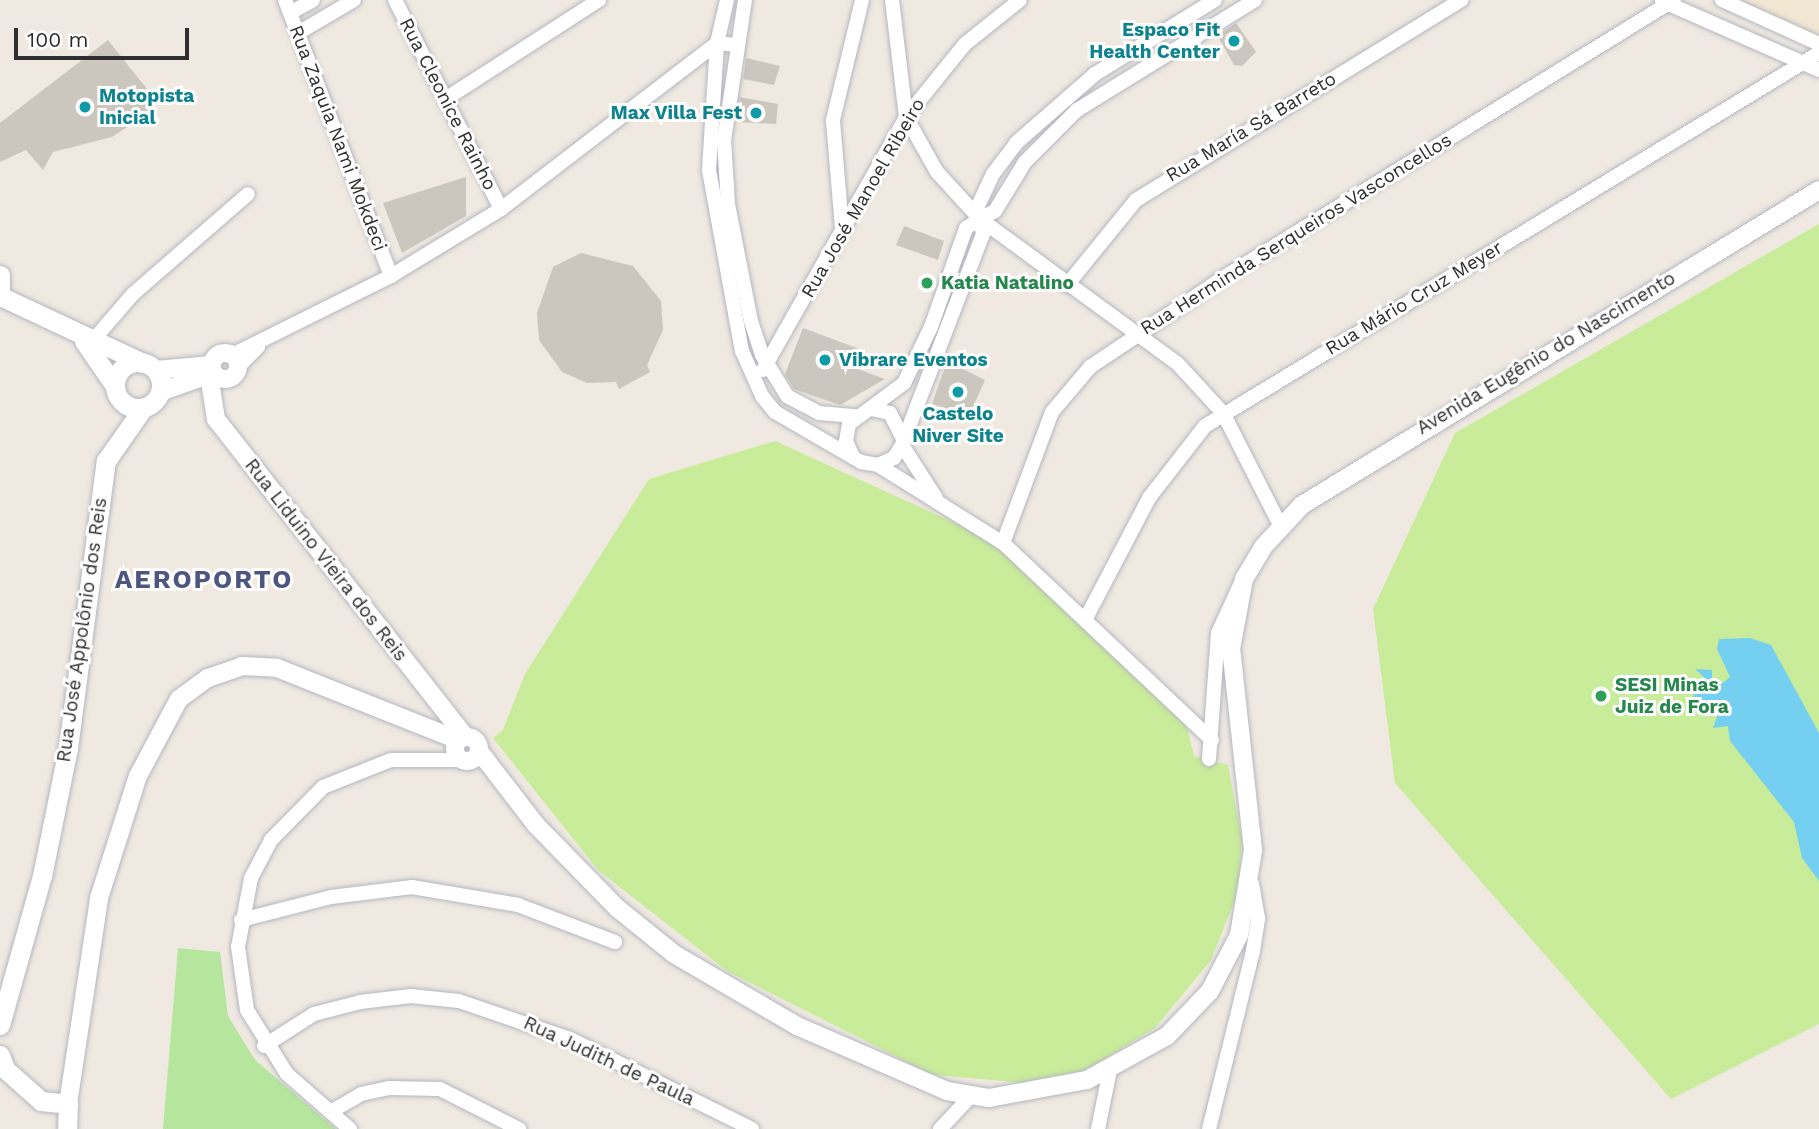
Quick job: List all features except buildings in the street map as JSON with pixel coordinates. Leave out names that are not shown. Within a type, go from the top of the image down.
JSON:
[{"type":"main road","points":[[0,275],[0,294],[87,340],[149,366],[160,392],[144,408],[124,404],[87,340]]},
{"type":"main road","points":[[115,386],[123,367],[149,366]]},
{"type":"main road","name":"Rua José Appolônio dos Reis","points":[[0,1025],[39,888],[68,748],[106,461],[144,408]]},
{"type":"main road","points":[[0,1055],[5,1069],[41,1101],[68,1104],[67,1129]]},
{"type":"street","points":[[287,6],[313,0]]},
{"type":"street","points":[[298,33],[354,0]]},
{"type":"street","name":"Rua Cleonice Rainho","points":[[395,0],[501,209]]},
{"type":"street","points":[[447,98],[599,0]]},
{"type":"street","points":[[727,0],[718,43],[709,170],[724,267],[755,383],[775,412],[854,457],[878,466],[1003,542],[1212,740]]},
{"type":"street","points":[[745,0],[737,45],[725,169],[739,262],[766,364],[788,396],[804,408],[855,416],[871,409],[904,383],[944,294],[966,228],[995,211],[1045,140],[1107,91],[1255,0]]},
{"type":"street","points":[[842,228],[833,120],[862,0]]},
{"type":"street","points":[[892,0],[906,117],[937,172],[980,219],[1067,285],[1139,331],[1177,363],[1223,413],[1281,527]]},
{"type":"street","name":"Rua José Manoel Ribeiro","points":[[755,383],[906,117],[965,44],[1020,0]]},
{"type":"street","points":[[878,466],[894,458],[958,300],[983,234],[978,206],[993,174],[1016,143],[1095,74],[1214,0]]},
{"type":"street","name":"Rua María Sá Barreto","points":[[1067,285],[1136,200],[1461,0]]},
{"type":"street","points":[[1721,0],[1819,44]]},
{"type":"street","points":[[1668,1],[1819,71]]},
{"type":"street","name":"Rua Herminda Serqueiros Vasconcellos","points":[[1003,542],[1052,412],[1090,367],[1139,331],[1668,1]]},
{"type":"street","name":"Rua Zaquia Nami Mokdeci","points":[[287,6],[391,276]]},
{"type":"street","points":[[1195,12],[1205,30]]},
{"type":"street","points":[[160,392],[212,371],[220,354],[236,361],[264,341],[391,276],[501,209],[718,43],[737,45]]},
{"type":"street","name":"Rua Mário Cruz Meyer","points":[[1086,618],[1149,498],[1186,444],[1223,413],[1819,53]]},
{"type":"street","points":[[1095,74],[1107,91]]},
{"type":"street","points":[[709,170],[725,169]]},
{"type":"street","name":"Avenida Eugênio do Nascimento","points":[[464,750],[495,774],[579,872],[674,954],[797,1026],[903,1074],[972,1095],[1038,1094],[1110,1070],[1167,1036],[1210,991],[1239,935],[1252,884],[1251,797],[1231,649],[1244,579],[1281,527],[1302,505],[1407,438],[1819,190]]},
{"type":"street","points":[[87,340],[133,295],[247,194]]},
{"type":"street","points":[[724,267],[739,262]]},
{"type":"street","points":[[944,294],[958,300]]},
{"type":"street","points":[[149,366],[212,371]]},
{"type":"street","name":"Rua Liduino Vieira dos Reis","points":[[212,371],[216,419],[464,750]]},
{"type":"street","points":[[871,409],[897,420],[902,441],[941,505]]},
{"type":"street","points":[[854,457],[846,441],[855,416]]},
{"type":"street","name":"Avenida Eugênio do Nascimento","points":[[1239,722],[1245,611],[1281,527]]},
{"type":"street","points":[[1209,759],[1218,633],[1244,579]]},
{"type":"street","points":[[68,1104],[99,898],[138,776],[179,699],[208,678],[242,666],[277,668],[464,750]]},
{"type":"street","points":[[350,1129],[287,1074],[264,1046],[240,978],[241,920],[251,878],[271,840],[323,787],[391,760],[464,750]]},
{"type":"street","points":[[1209,1129],[1253,951],[1258,918],[1252,884]]},
{"type":"street","points":[[241,920],[331,897],[412,887],[518,905],[615,942]]},
{"type":"street","name":"Rua Judith de Paula","points":[[264,1046],[314,1014],[360,1002],[411,996],[459,1000],[570,1039],[752,1129]]},
{"type":"street","points":[[1098,1129],[1110,1070]]},
{"type":"street","points":[[331,1111],[361,1094],[440,1089],[519,1129]]},
{"type":"street","points":[[940,1129],[972,1095]]},
{"type":"shaded area","points":[[1734,0],[1819,0],[1819,39]]},
{"type":"green space","name":"SESI Minas Juiz de Fora","points":[[1819,224],[1819,1024],[1671,1099],[1395,783],[1373,609],[1455,433]]},
{"type":"green space","points":[[775,441],[992,540],[1186,724],[1194,756],[1228,765],[1242,840],[1238,892],[1211,960],[1155,1028],[1078,1075],[1037,1084],[933,1075],[727,971],[598,870],[493,738],[503,730],[525,674],[649,479]]},
{"type":"green space","points":[[178,948],[220,952],[228,1016],[255,1060],[336,1129],[163,1129]]},
{"type":"water","points":[[1750,638],[1771,645],[1819,733],[1819,881],[1802,858],[1794,822],[1730,741],[1728,726],[1713,728],[1719,711],[1710,701],[1693,703],[1694,687],[1707,680],[1695,669],[1712,670],[1712,679],[1721,684],[1730,677],[1717,649],[1719,639]]},
{"type":"place","name":"Espaco Fit Health Center","points":[[1234,41]]},
{"type":"place","name":"Motopista Inicial","points":[[85,107]]},
{"type":"place","name":"Max Villa Fest","points":[[756,113]]},
{"type":"place","name":"Katia Natalino","points":[[927,283]]},
{"type":"place","name":"Vibrare Eventos","points":[[825,360]]},
{"type":"place","name":"Castelo Niver Site","points":[[958,392]]},
{"type":"place","name":"SESI Minas Juiz de Fora","points":[[1601,696]]},
{"type":"district","name":"AEROPORTO","points":[[204,580]]}]
